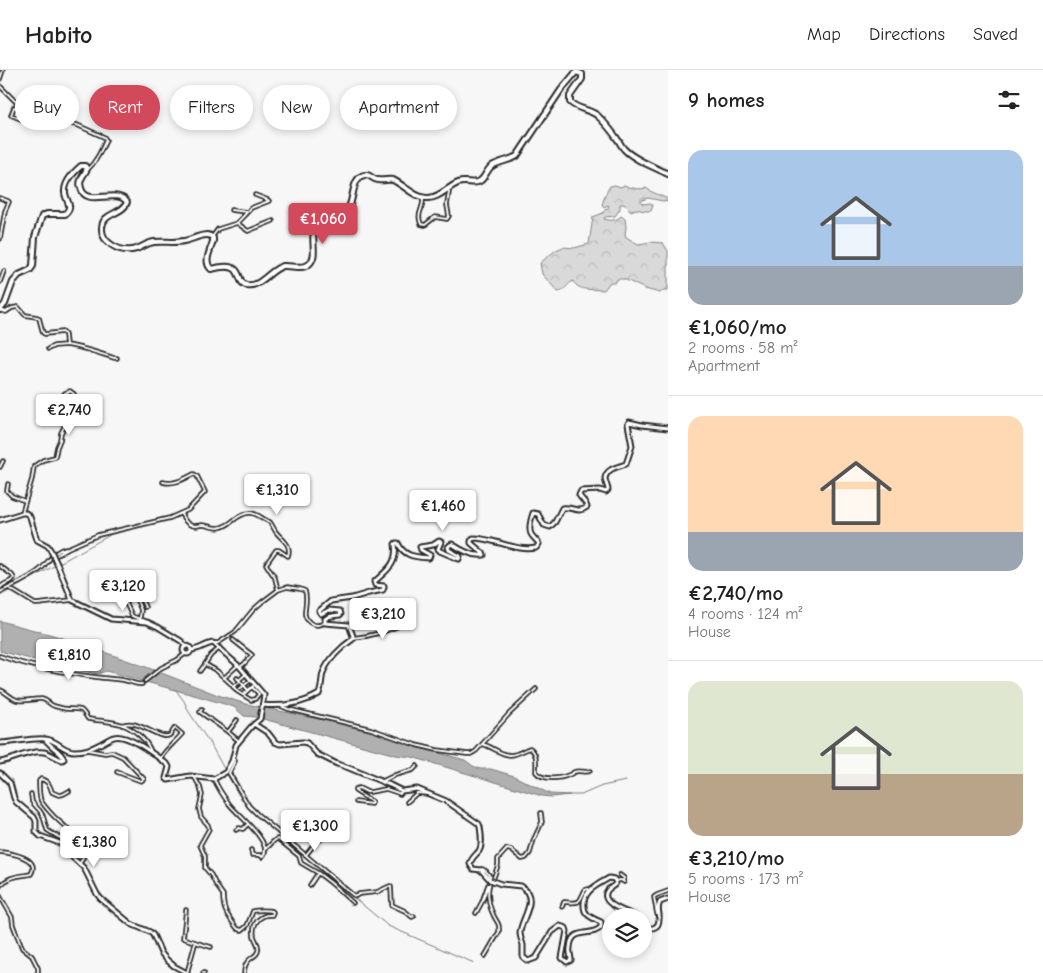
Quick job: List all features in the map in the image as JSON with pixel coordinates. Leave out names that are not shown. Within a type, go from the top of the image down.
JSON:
[{"type":"main road","points":[[0,310],[5,304],[13,282],[19,275],[30,270],[33,266],[35,237],[42,216],[47,214],[65,214],[69,211],[70,206],[65,192],[66,185],[70,177],[81,166],[86,168],[80,183],[84,194],[88,197],[113,196],[124,199],[127,202],[124,209],[106,218],[102,225],[101,230],[103,234],[114,247],[132,250],[154,242],[179,242],[207,235],[212,237],[213,241],[207,263],[209,268],[233,268],[239,273],[241,282],[250,285],[264,279],[282,266],[306,266],[310,264],[314,253],[314,230],[328,212],[343,212],[347,209],[350,205],[356,182],[361,176],[369,176],[377,180],[393,180],[423,198],[434,197],[457,183],[479,182],[491,167],[517,156],[561,90],[576,72],[582,74],[582,79],[570,96],[570,102],[597,115],[624,149],[632,156],[666,173]]},
{"type":"street","points":[[0,80],[3,70]]},
{"type":"street","points":[[0,86],[15,100]]},
{"type":"street","points":[[15,108],[10,115],[15,117]]},
{"type":"street","points":[[79,126],[104,137],[106,140],[94,163],[86,170]]},
{"type":"street","points":[[423,198],[424,203],[418,216],[421,224],[425,225],[435,217],[447,219],[449,216],[447,205],[448,189]]},
{"type":"street","points":[[212,237],[218,230],[236,223],[246,212],[255,206],[268,202],[268,200],[255,195]]},
{"type":"street","points":[[0,198],[9,202],[5,211],[0,239]]},
{"type":"street","points":[[231,210],[246,212]]},
{"type":"street","points":[[236,223],[248,231],[273,221]]},
{"type":"street","points":[[0,282],[4,271]]},
{"type":"street","points":[[0,310],[6,312],[16,307],[24,315],[38,317],[43,333],[46,335],[63,332],[66,345]]},
{"type":"street","points":[[48,349],[54,346],[66,345],[80,347],[88,351],[117,358]]},
{"type":"street","points":[[22,513],[34,466],[43,460],[56,457],[61,433],[68,419],[66,414],[59,413],[59,411],[64,398],[68,395],[75,397],[70,391],[61,398]]},
{"type":"street","points":[[325,623],[325,619],[328,617],[341,614],[341,611],[338,610],[330,610],[321,614],[319,612],[329,602],[383,590],[384,587],[382,585],[376,585],[374,582],[392,564],[396,554],[396,543],[406,553],[416,557],[429,558],[430,555],[421,550],[420,547],[433,545],[439,541],[438,549],[440,551],[458,558],[460,556],[449,550],[450,544],[461,550],[480,556],[484,555],[471,543],[473,538],[490,539],[526,548],[536,548],[539,544],[530,531],[533,513],[538,514],[544,525],[550,527],[555,522],[562,508],[578,511],[587,506],[579,495],[581,491],[600,490],[606,492],[608,490],[605,478],[613,468],[626,464],[632,446],[629,422],[668,428]]},
{"type":"street","points":[[0,467],[3,461]]},
{"type":"street","points":[[54,557],[68,548],[98,535],[181,514],[188,510],[205,492],[197,476],[194,474],[179,481],[164,482]]},
{"type":"street","points":[[8,484],[6,491],[12,496],[26,500]]},
{"type":"street","points":[[0,520],[22,513],[26,513],[30,517],[37,540],[48,546],[52,551],[72,600]]},
{"type":"street","points":[[181,514],[190,526],[204,525],[212,528],[221,528],[241,514],[255,514],[270,522],[287,543],[289,553],[288,556],[276,550],[266,564],[274,576],[278,590]]},
{"type":"street","points":[[0,592],[42,568],[48,560],[63,548],[68,548]]},
{"type":"street","points":[[0,566],[14,576],[14,579],[3,584],[0,588]]},
{"type":"street","points":[[140,618],[141,610],[130,584],[131,582],[145,607]]},
{"type":"street","points":[[145,681],[161,668],[192,650],[218,643],[235,632],[262,602],[278,590],[287,587],[304,590],[306,596],[305,615],[312,624],[316,626],[325,623],[349,625],[354,638]]},
{"type":"street","points":[[10,588],[35,604],[72,600],[111,619],[147,622]]},
{"type":"street","points":[[126,603],[130,614],[158,627],[181,641],[185,647],[183,650],[185,654]]},
{"type":"street","points":[[263,706],[281,706],[310,699],[319,694],[323,675],[344,645],[354,638],[388,630],[406,622]]},
{"type":"street","points":[[224,678],[244,664],[252,655],[232,640]]},
{"type":"street","points":[[205,664],[217,671],[237,692],[251,700],[258,696],[258,692],[246,674],[213,643]]},
{"type":"street","points":[[185,647],[190,647],[192,650]]},
{"type":"street","points":[[200,671],[211,655],[220,648]]},
{"type":"street","points":[[0,656],[47,669],[142,684]]},
{"type":"street","points":[[233,687],[246,674]]},
{"type":"street","points":[[238,680],[248,690]]},
{"type":"street","points":[[237,692],[251,680]]},
{"type":"street","points":[[243,695],[254,686]]},
{"type":"street","points":[[254,686],[264,695],[260,719],[236,746],[234,761],[229,772],[250,806],[306,856],[356,896],[378,892],[390,886],[392,904],[406,911],[412,917],[414,916]]},
{"type":"street","points":[[0,690],[17,700],[32,701],[45,699],[54,706],[83,711],[88,719],[122,725],[140,737],[152,752]]},
{"type":"street","points":[[281,706],[372,729],[416,745],[437,750],[471,754],[476,751],[509,714],[536,690]]},
{"type":"street","points":[[202,710],[200,712],[240,741]]},
{"type":"street","points":[[228,732],[237,720]]},
{"type":"street","points":[[122,725],[130,723],[164,736],[171,734],[174,728],[179,731],[182,734],[165,750],[160,759]]},
{"type":"street","points":[[254,724],[268,733],[275,742],[280,744],[307,743],[317,754],[402,791]]},
{"type":"street","points":[[0,743],[45,739],[54,741],[68,750],[74,751],[95,747],[116,736],[136,743],[168,764],[166,778],[168,780],[194,776],[214,779],[226,772],[233,760]]},
{"type":"street","points":[[0,762],[36,752],[43,752],[62,760],[64,759],[45,739]]},
{"type":"street","points":[[482,744],[508,755],[518,754],[530,748],[536,756],[536,772],[541,776],[553,779],[574,772],[590,771]]},
{"type":"street","points":[[86,750],[105,753],[112,752],[123,757],[144,778],[141,781],[117,772]]},
{"type":"street","points":[[382,782],[413,770],[417,766]]},
{"type":"street","points":[[0,774],[10,783],[16,802],[34,817],[36,832],[40,836],[65,845],[84,868],[97,894],[131,924],[150,932],[167,960],[187,973],[195,943]]},
{"type":"street","points":[[194,776],[202,795],[199,809],[201,817],[208,825],[207,832],[200,845],[205,856],[204,866],[223,895],[224,910],[236,927],[242,930],[253,911],[268,910],[273,912],[272,915],[265,915],[257,921],[254,933],[259,950],[248,960],[244,973]]},
{"type":"street","points":[[69,791],[58,795],[52,792],[45,780],[41,779],[39,781],[40,799],[59,822],[75,835],[84,853],[84,858],[79,864]]},
{"type":"street","points":[[214,779],[230,805],[260,837],[266,848],[266,853],[265,856],[252,855],[251,850]]},
{"type":"street","points":[[356,802],[367,804],[372,802],[355,791],[355,789],[359,788],[367,792],[386,789],[400,794],[402,791],[417,789],[446,801],[479,824],[481,846],[480,850],[472,858],[470,864],[473,869],[481,870],[492,880],[501,884],[521,886],[528,894],[528,911],[520,930],[523,957],[528,961],[536,958],[552,932],[560,926],[566,928],[567,931],[562,958],[567,962],[571,960],[570,946],[572,938],[575,935],[600,930],[601,927],[600,922],[584,910],[587,893],[609,878],[616,881],[619,879],[624,882],[624,878],[620,875]]},
{"type":"street","points":[[407,802],[417,793],[429,794]]},
{"type":"street","points":[[32,794],[32,802],[43,816],[47,830],[71,846],[74,850],[72,855]]},
{"type":"street","points":[[476,913],[488,885],[494,877],[498,859],[506,850],[511,850],[524,859],[528,856],[542,822],[541,813]]},
{"type":"street","points":[[236,830],[239,828],[243,829],[248,824]]},
{"type":"street","points":[[266,848],[278,839],[299,856],[301,864],[318,873],[353,903]]},
{"type":"street","points":[[306,856],[317,840],[320,840]]},
{"type":"street","points":[[0,852],[18,855],[30,862],[34,868],[31,874],[10,878],[0,886]]},
{"type":"street","points":[[310,884],[318,873]]},
{"type":"street","points":[[616,881],[614,887],[606,892],[606,900],[617,908]]},
{"type":"street","points":[[485,956],[499,932],[498,922],[492,914],[490,906],[488,885]]},
{"type":"street","points":[[562,907],[564,902],[577,903],[580,901],[585,890],[590,890]]},
{"type":"street","points":[[659,917],[656,912],[654,897],[668,891]]},
{"type":"street","points":[[0,896],[12,918],[22,948],[32,956],[38,968],[38,973]]},
{"type":"street","points":[[652,928],[655,928],[660,920],[658,911],[660,902],[668,899]]},
{"type":"street","points":[[186,910],[183,938],[211,947]]},
{"type":"green space","points":[[624,185],[637,189],[646,188],[668,199],[668,202],[648,198],[642,200],[643,204],[650,203],[653,205],[651,211],[636,209],[631,211],[624,204],[620,204],[620,209],[615,216],[605,217],[604,219],[613,220],[621,216],[625,219],[626,237],[638,244],[663,243],[668,251],[668,290],[660,293],[645,289],[624,279],[617,279],[614,283],[610,282],[604,290],[591,290],[579,287],[573,281],[558,292],[542,274],[540,263],[556,250],[563,247],[574,248],[589,244],[593,217],[603,213],[608,208],[608,205],[604,207],[602,205],[605,195],[610,186],[621,187]]},
{"type":"shaded area","points":[[0,621],[53,635],[104,652],[246,704],[366,729],[417,747],[465,760],[480,769],[491,769],[514,776],[550,794],[570,795],[542,796],[412,757],[396,755],[256,717],[244,716],[234,707],[106,671],[98,674],[53,665],[0,651]]},
{"type":"waterway","points":[[0,596],[110,535]]},
{"type":"waterway","points":[[175,689],[211,745],[238,794],[257,817],[388,926],[474,963]]},
{"type":"waterway","points":[[567,795],[581,795],[602,786],[626,781]]}]
